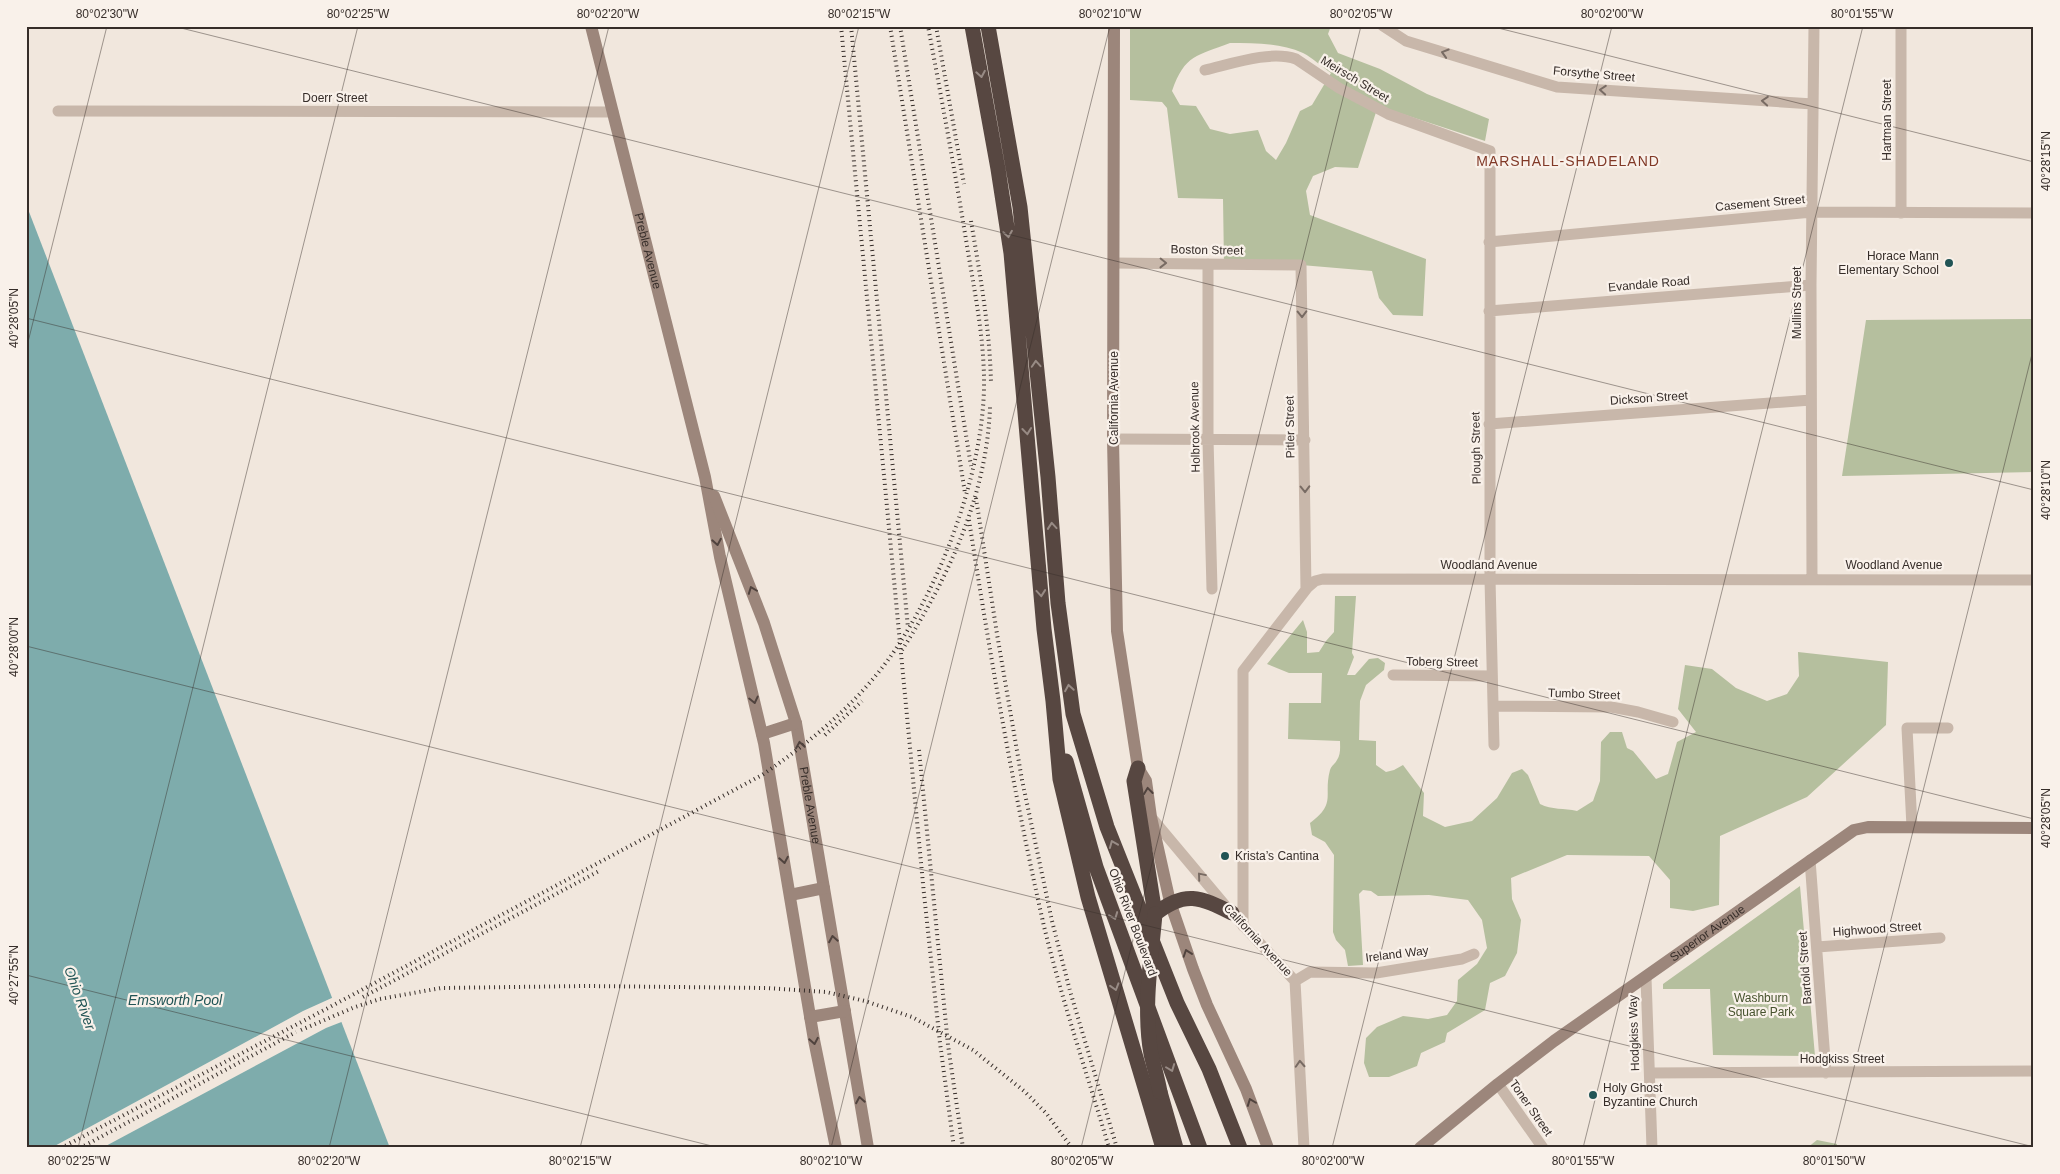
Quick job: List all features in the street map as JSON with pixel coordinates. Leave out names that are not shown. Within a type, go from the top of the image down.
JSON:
[{"type":"highway","points":[[972,26],[1011,253],[1044,629],[1060,779],[1072,837],[1163,1148]]},
{"type":"highway","points":[[988,26],[1020,207],[1048,477],[1059,611],[1074,714],[1107,827],[1177,1002],[1229,1148]]},
{"type":"highway","name":"Ohio River Boulevard","points":[[1053,701],[1061,742],[1096,867],[1200,1148]]},
{"type":"highway","points":[[1138,768],[1134,781],[1160,907],[1149,978],[1148,1020],[1151,1053],[1176,1148]]},
{"type":"highway","points":[[1160,907],[1193,897],[1208,901],[1232,913]]},
{"type":"highway","points":[[1177,1002],[1209,1069],[1240,1148]]},
{"type":"street","name":"Preble Avenue","points":[[591,26],[705,477],[720,557],[762,734],[810,1017],[836,1148]]},
{"type":"street","name":"California Avenue","points":[[1114,26],[1114,439],[1117,631],[1138,768],[1146,781],[1160,907],[1246,1089],[1268,1148]]},
{"type":"street","name":"Forsythe Street","points":[[1383,26],[1406,41],[1557,87],[1813,104]]},
{"type":"street","name":"Mullins Street","points":[[1812,579],[1811,285],[1814,26]]},
{"type":"street","name":"Hartman Street","points":[[1901,26],[1901,213]]},
{"type":"street","name":"Meirsch Street","points":[[1205,70],[1246,60],[1288,56],[1296,59],[1339,88],[1388,114],[1490,151]]},
{"type":"street","name":"Doerr Street","points":[[58,111],[613,112]]},
{"type":"street","name":"Plough Street","points":[[1490,151],[1490,579],[1494,745]]},
{"type":"street","name":"Casement Street","points":[[1489,242],[1812,212],[2034,213]]},
{"type":"street","name":"Boston Street","points":[[1114,263],[1301,265]]},
{"type":"street","name":"Holbrook Avenue","points":[[1208,264],[1208,439],[1212,590]]},
{"type":"street","name":"Pitler Street","points":[[1301,265],[1306,589]]},
{"type":"street","name":"Evandale Road","points":[[1489,311],[1811,285]]},
{"type":"street","name":"Dickson Street","points":[[1489,424],[1811,400]]},
{"type":"street","points":[[1114,439],[1305,440]]},
{"type":"street","name":"Preble Avenue","points":[[705,477],[726,523],[764,623],[796,723],[868,1148]]},
{"type":"street","name":"Woodland Avenue","points":[[1244,926],[1243,671],[1306,589],[1315,581],[1323,579],[2034,580]]},
{"type":"street","name":"Toberg Street","points":[[1393,675],[1492,676]]},
{"type":"street","name":"Tumbo Street","points":[[1493,706],[1611,707],[1673,722]]},
{"type":"street","points":[[762,734],[796,723]]},
{"type":"street","points":[[1912,827],[1907,728],[1948,728]]},
{"type":"street","name":"California Avenue","points":[[1151,817],[1232,913],[1295,981],[1304,1148]]},
{"type":"street","name":"Superior Avenue","points":[[1420,1148],[1554,1041],[1854,830],[1912,827],[2034,828]]},
{"type":"street","name":"Bartold Street","points":[[1810,860],[1826,1073]]},
{"type":"street","points":[[790,895],[824,888]]},
{"type":"street","name":"Highwood Street","points":[[1817,947],[1940,938]]},
{"type":"street","name":"Ireland Way","points":[[1295,981],[1310,972],[1376,973],[1462,959],[1474,954]]},
{"type":"street","name":"Hodgkiss Way","points":[[1646,978],[1652,1148]]},
{"type":"street","points":[[810,1017],[845,1010]]},
{"type":"street","name":"Hodgkiss Street","points":[[1650,1073],[2034,1071]]},
{"type":"street","name":"Toner Street","points":[[1498,1084],[1543,1148]]},
{"type":"green space","points":[[1130,26],[1331,26],[1328,34],[1338,53],[1380,69],[1427,94],[1489,119],[1485,141],[1378,106],[1358,168],[1335,167],[1313,176],[1306,191],[1310,215],[1426,259],[1423,316],[1393,315],[1379,298],[1372,271],[1301,265],[1224,264],[1223,199],[1178,198],[1167,108],[1162,102],[1130,100]],"holes":[[[1230,43],[1267,44],[1285,47],[1307,55],[1331,73],[1312,105],[1300,111],[1286,143],[1276,160],[1266,151],[1258,130],[1230,134],[1210,129],[1196,106],[1180,105],[1172,91],[1187,63],[1201,54]]]},
{"type":"green space","points":[[2034,319],[2034,472],[1842,476],[1866,320]]},
{"type":"green space","points":[[1335,596],[1356,596],[1352,653],[1354,657],[1347,675],[1355,675],[1369,659],[1378,658],[1385,663],[1384,670],[1366,685],[1360,701],[1359,740],[1376,741],[1376,765],[1386,772],[1403,765],[1424,793],[1423,816],[1445,827],[1472,821],[1497,798],[1512,773],[1522,769],[1528,775],[1540,804],[1577,811],[1593,801],[1600,781],[1601,742],[1610,732],[1622,732],[1627,748],[1633,751],[1656,779],[1668,774],[1677,742],[1696,732],[1678,709],[1685,665],[1712,669],[1736,688],[1767,701],[1787,694],[1799,676],[1798,652],[1888,662],[1886,725],[1807,797],[1720,836],[1719,905],[1693,911],[1670,908],[1670,880],[1649,856],[1567,855],[1511,878],[1512,899],[1521,920],[1517,953],[1505,976],[1490,983],[1485,1010],[1447,1033],[1445,1042],[1421,1053],[1417,1066],[1389,1077],[1369,1077],[1364,1063],[1366,1038],[1377,1027],[1403,1016],[1428,1019],[1447,1015],[1457,1001],[1458,980],[1477,964],[1487,948],[1482,920],[1468,900],[1429,895],[1378,896],[1371,891],[1363,890],[1359,894],[1363,965],[1348,966],[1345,950],[1336,940],[1333,932],[1334,855],[1325,842],[1312,835],[1310,823],[1324,810],[1328,799],[1330,770],[1339,755],[1340,741],[1288,739],[1289,703],[1321,703],[1322,673],[1289,673],[1267,664],[1303,620],[1307,632],[1307,653],[1319,652],[1334,632]]},
{"type":"green space","name":"Washburn Square Park","points":[[1800,886],[1815,1056],[1713,1055],[1710,989],[1663,989],[1663,984]]},
{"type":"green space","points":[[1817,1140],[1837,1144],[1837,1148],[1807,1148]]},
{"type":"water","name":"Emsworth Pool","points":[[26,204],[390,1148],[26,1148]]},
{"type":"pier","points":[[334,997],[344,1021],[326,1028],[102,1148],[51,1148],[303,1011]]},
{"type":"railway","points":[[841,26],[924,894],[940,1043],[954,1148]]},
{"type":"railway","points":[[851,26],[908,628]]},
{"type":"railway","points":[[890,26],[965,493]]},
{"type":"railway","points":[[900,26],[971,466]]},
{"type":"railway","points":[[61,1148],[328,1008],[762,775],[814,737],[846,708],[875,677],[907,631],[926,598],[942,562],[957,525],[968,487],[983,411],[984,376],[978,314],[928,26]]},
{"type":"railway","points":[[936,26],[964,184]]},
{"type":"railway","points":[[971,221],[987,322],[991,384]]},
{"type":"railway","points":[[902,650],[935,593],[950,564],[962,534],[982,471],[990,407]]},
{"type":"railway","points":[[976,498],[1022,780],[1052,921],[1070,991],[1117,1148]]},
{"type":"railway","points":[[969,520],[1003,722],[1043,922],[1066,1007],[1109,1148]]},
{"type":"railway","points":[[825,735],[862,701]]},
{"type":"railway","points":[[919,750],[948,1045],[963,1148]]},
{"type":"railway","points":[[363,997],[601,870]]},
{"type":"railway","points":[[301,1030],[355,1007],[380,999],[441,988],[586,986],[766,988],[826,992],[865,1001],[912,1017],[973,1050],[1024,1091],[1046,1113],[1072,1148]]},
{"type":"railway","points":[[80,1148],[296,1032]]},
{"type":"place","name":"Horace Mann Elementary School","points":[[1949,263]]},
{"type":"place","name":"Krista’s Cantina","points":[[1225,856]]},
{"type":"place","name":"Holy Ghost Byzantine Church","points":[[1593,1095]]},
{"type":"district","name":"MARSHALL-SHADELAND","points":[[1568,161]]},
{"type":"water label","name":"Ohio River","points":[[80,998]]}]
